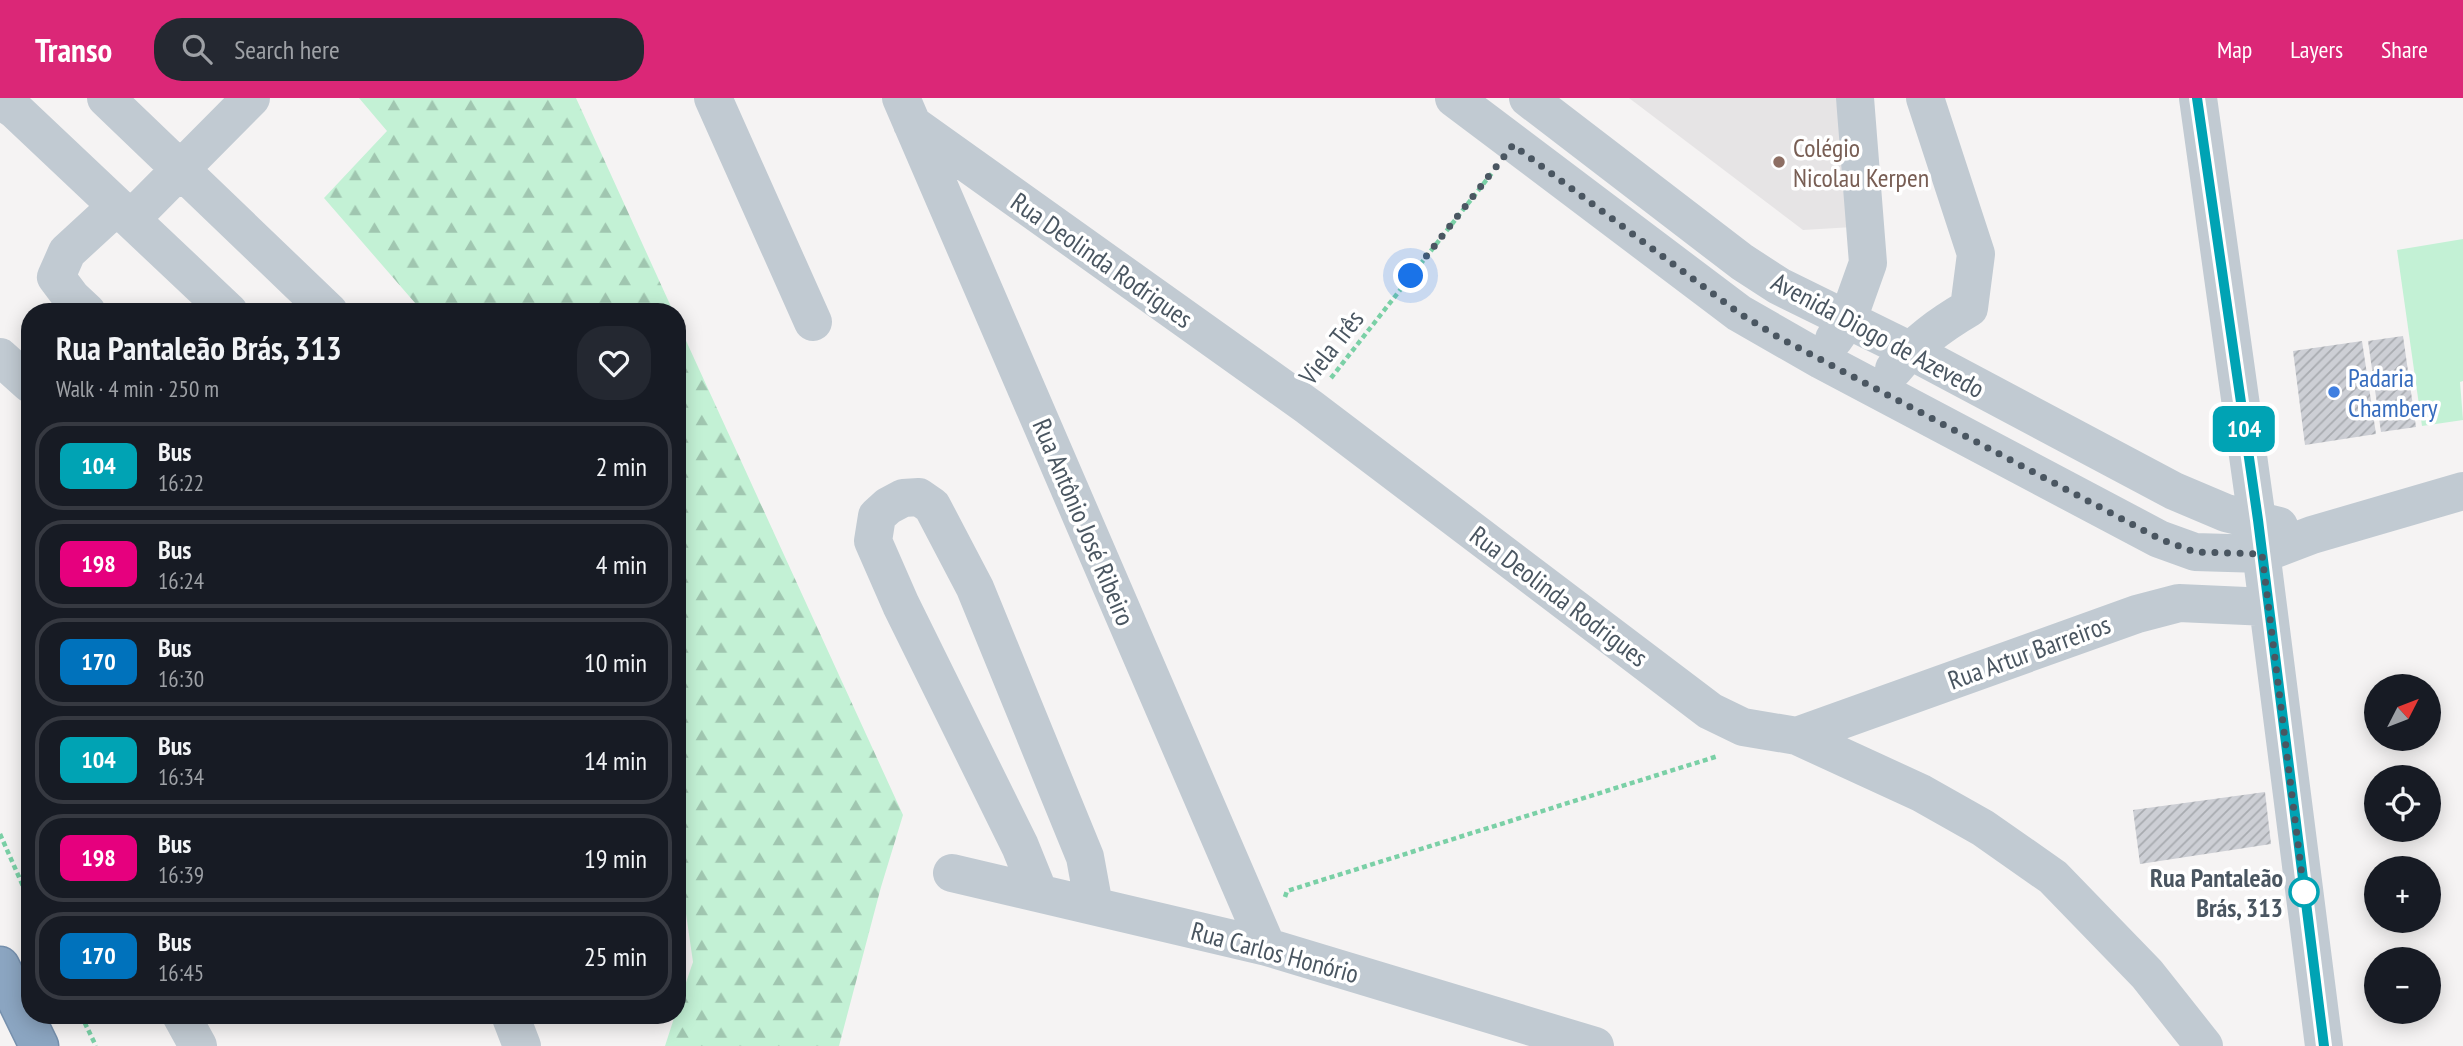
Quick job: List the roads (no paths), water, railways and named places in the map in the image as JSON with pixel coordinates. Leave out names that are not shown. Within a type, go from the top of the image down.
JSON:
[{"type":"highway","points":[[0,966],[21,1009]]},
{"type":"highway","points":[[28,1024],[39,1046]]},
{"type":"street","points":[[106,98],[320,303]]},
{"type":"street","points":[[77,303],[56,277],[67,252],[181,169],[251,98]]},
{"type":"street","points":[[713,98],[813,322]]},
{"type":"street","points":[[1513,145],[1528,98]]},
{"type":"street","name":"Avenida Diogo de Azevedo","points":[[1528,98],[1742,262],[1779,286],[1909,351],[2174,491],[2227,513],[2260,537]]},
{"type":"street","points":[[1821,360],[1848,320],[1864,276],[1869,252],[1855,98]]},
{"type":"street","points":[[1877,390],[1909,351],[1969,307],[1976,254],[1926,98]]},
{"type":"street","points":[[2197,98],[2260,537],[2324,1046]]},
{"type":"street","points":[[0,100],[15,110],[220,303]]},
{"type":"street","name":"Avenida Diogo de Azevedo","points":[[1462,100],[1513,145],[1739,313],[1821,360],[2160,539],[2195,552],[2260,537]]},
{"type":"street","name":"Rua Deolinda Rodrigues","points":[[906,111],[1309,407],[1710,711],[1743,727],[1797,736],[1921,793],[1983,828],[2053,877],[2147,974],[2204,1046]]},
{"type":"street","name":"Rua Antônio José Ribeiro","points":[[906,111],[1267,947]]},
{"type":"street","points":[[0,357],[21,376]]},
{"type":"street","points":[[2260,537],[2312,535],[2463,491]]},
{"type":"street","points":[[1039,893],[1020,846],[901,605],[873,541],[877,516],[903,498],[919,497],[932,506],[975,588],[1085,857],[1094,906]]},
{"type":"street","name":"Rua Artur Barreiros","points":[[1797,736],[2137,614],[2179,603],[2268,607]]},
{"type":"street","name":"Rua Carlos Honório","points":[[952,873],[1267,947],[1595,1046]]},
{"type":"street","points":[[186,1024],[198,1046]]},
{"type":"street","points":[[513,1024],[522,1046]]},
{"type":"place","name":"Colégio Nicolau Kerpen","points":[[1779,162]]},
{"type":"place","name":"Padaria Chambery","points":[[2334,392]]},
{"type":"place","name":"Rua Pantaleão Brás, 313","points":[[2304,892]]}]
